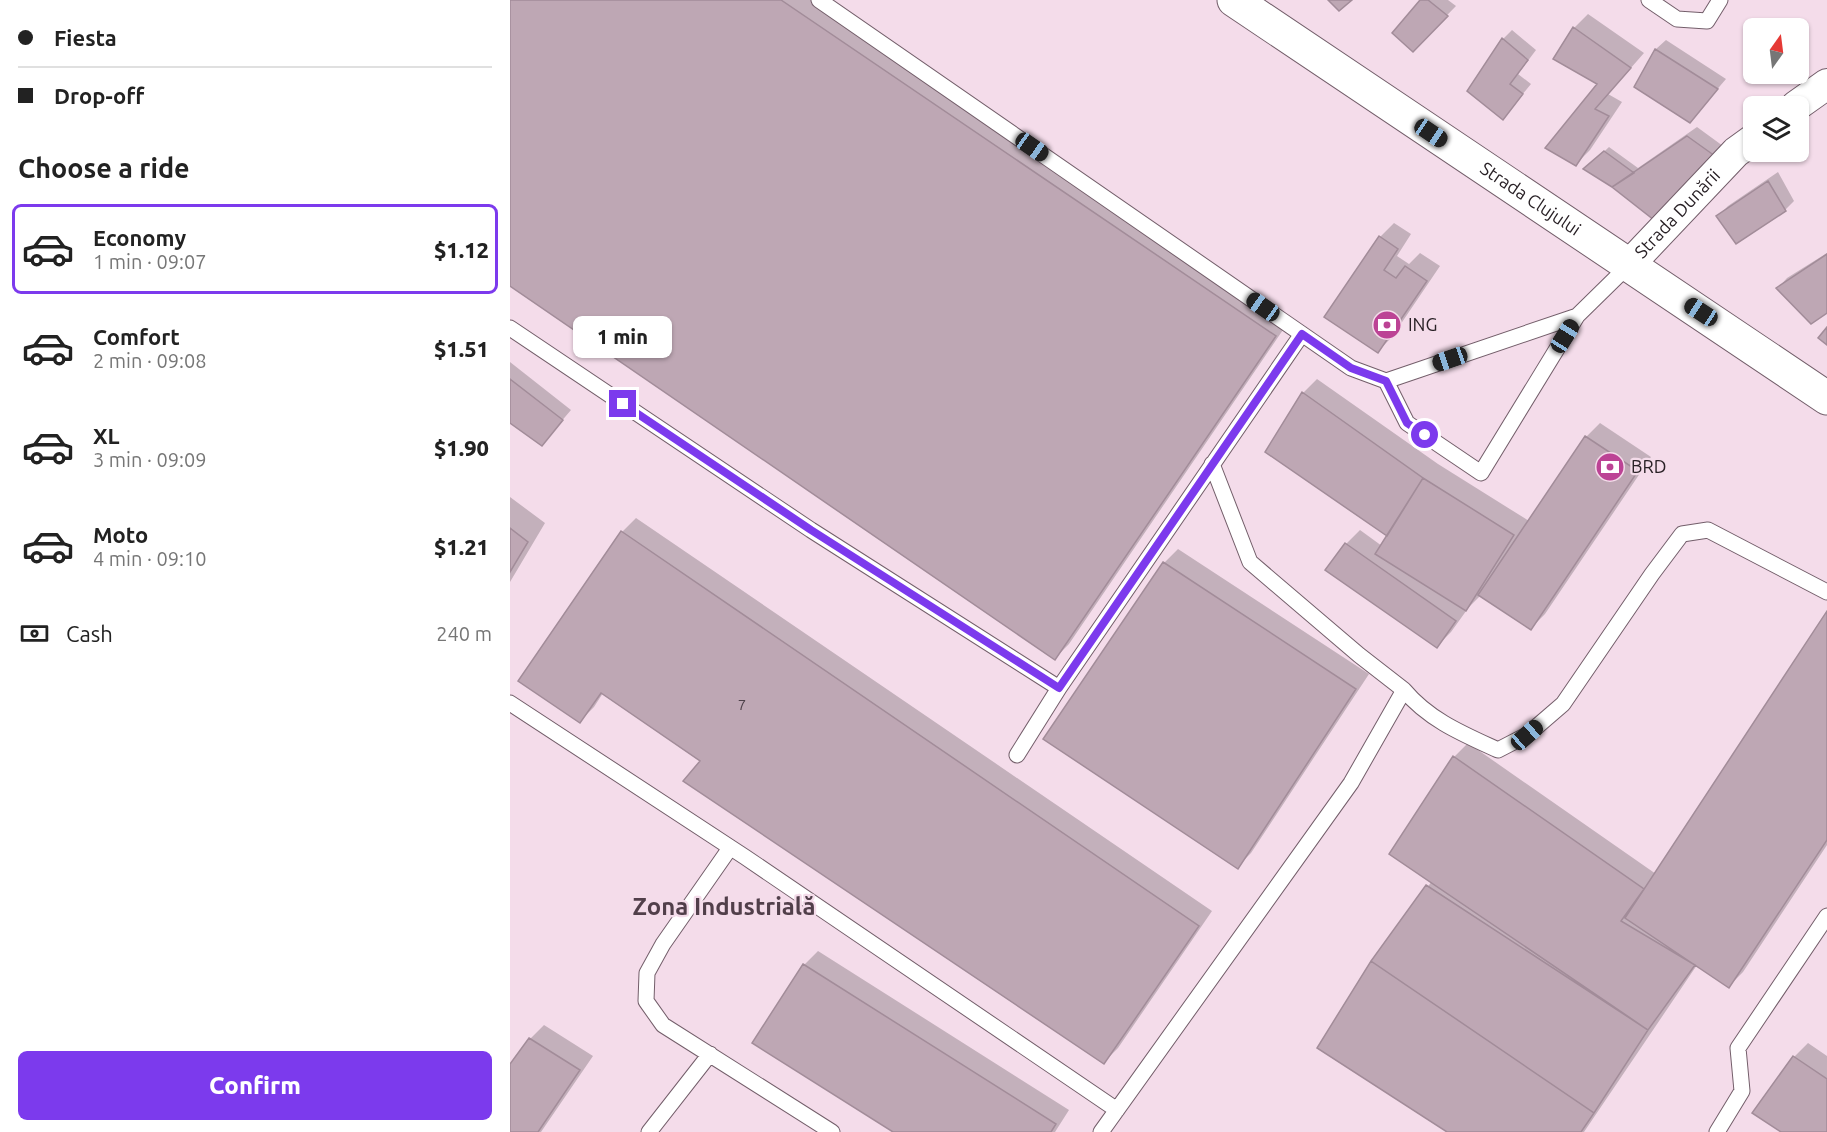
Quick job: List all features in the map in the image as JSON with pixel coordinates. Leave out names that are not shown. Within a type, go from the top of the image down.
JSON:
[{"type":"main road","name":"Strada Clujului","points":[[1234,0],[1827,398]]},
{"type":"street","points":[[1809,97],[1827,84]]},
{"type":"street","name":"Strada Dunării","points":[[1628,266],[1743,147]]},
{"type":"lane","points":[[819,0],[1351,368],[1386,381],[1577,316]]},
{"type":"lane","points":[[1649,0],[1677,19],[1707,21],[1720,0]]},
{"type":"lane","points":[[1386,381],[1407,423],[1481,473],[1577,316],[1628,266]]},
{"type":"lane","points":[[510,328],[811,530],[1059,688]]},
{"type":"lane","points":[[1017,755],[1059,688],[1302,334]]},
{"type":"lane","points":[[1212,464],[1250,562],[1359,655],[1404,690],[1418,706],[1445,725],[1498,750],[1527,735],[1563,704],[1682,534],[1708,530],[1827,592]]},
{"type":"lane","points":[[1101,1132],[1351,783],[1404,690]]},
{"type":"lane","points":[[510,703],[730,848],[1117,1110]]},
{"type":"lane","points":[[730,848],[663,944],[647,974],[646,1001],[663,1025],[832,1132]]},
{"type":"lane","points":[[1717,1132],[1742,1091],[1738,1048],[1827,916]]},
{"type":"lane","points":[[649,1132],[710,1054]]},
{"type":"building","points":[[510,0],[781,0],[1276,336],[1055,660],[510,286]]},
{"type":"building","points":[[1328,0],[1352,0],[1339,11]]},
{"type":"building","points":[[1420,0],[1428,0],[1448,16],[1413,52],[1392,33]]},
{"type":"building","points":[[1573,27],[1631,68],[1595,109],[1609,116],[1576,166],[1545,148],[1597,84],[1553,59]]},
{"type":"building","points":[[1502,38],[1528,60],[1510,84],[1523,94],[1503,120],[1467,91]]},
{"type":"building","points":[[1655,49],[1718,89],[1690,123],[1634,87]]},
{"type":"building","points":[[1687,136],[1715,156],[1654,220],[1612,187]]},
{"type":"building","points":[[1604,151],[1634,173],[1612,187],[1583,169]]},
{"type":"building","points":[[1768,181],[1786,211],[1736,244],[1716,216]]},
{"type":"building","points":[[1379,236],[1398,249],[1384,270],[1396,278],[1405,266],[1427,281],[1378,353],[1324,317]]},
{"type":"building","points":[[1827,254],[1827,313],[1811,324],[1776,288]]},
{"type":"building","points":[[1827,327],[1827,345],[1818,338]]},
{"type":"building","points":[[510,379],[563,420],[542,446],[510,423]]},
{"type":"building","points":[[1302,392],[1423,478],[1387,536],[1265,452]]},
{"type":"building","points":[[1585,436],[1638,471],[1531,630],[1478,595]]},
{"type":"building","points":[[1423,478],[1514,535],[1466,611],[1375,554]]},
{"type":"building","points":[[510,528],[528,542],[510,572]]},
{"type":"building","points":[[621,531],[1199,926],[1104,1064],[683,781],[700,761],[601,693],[580,723],[518,681]]},
{"type":"building","points":[[1345,543],[1456,621],[1437,648],[1325,570]]},
{"type":"building","points":[[1163,562],[1356,689],[1238,869],[1043,739]]},
{"type":"building","points":[[1827,611],[1827,840],[1729,988],[1625,918]]},
{"type":"building","points":[[1453,756],[1644,889],[1621,921],[1695,965],[1648,1030],[1389,854]]},
{"type":"building","points":[[1426,885],[1648,1030],[1594,1113],[1371,961]]},
{"type":"building","points":[[1371,961],[1594,1113],[1581,1132],[1447,1132],[1317,1048]]},
{"type":"building","points":[[803,964],[1056,1124],[1051,1132],[893,1132],[752,1043]]},
{"type":"building","points":[[529,1038],[580,1070],[538,1132],[510,1132],[510,1064]]},
{"type":"building","points":[[1793,1056],[1827,1079],[1827,1132],[1781,1132],[1752,1113]]},
{"type":"place","name":"ING","points":[[1387,325]]},
{"type":"place","name":"BRD","points":[[1610,467]]},
{"type":"district","name":"Zona Industrială","points":[[724,907]]},
{"type":"route","points":[[623,404],[811,530],[1059,688],[1302,334],[1351,368],[1386,381],[1407,423],[1425,435]]}]
